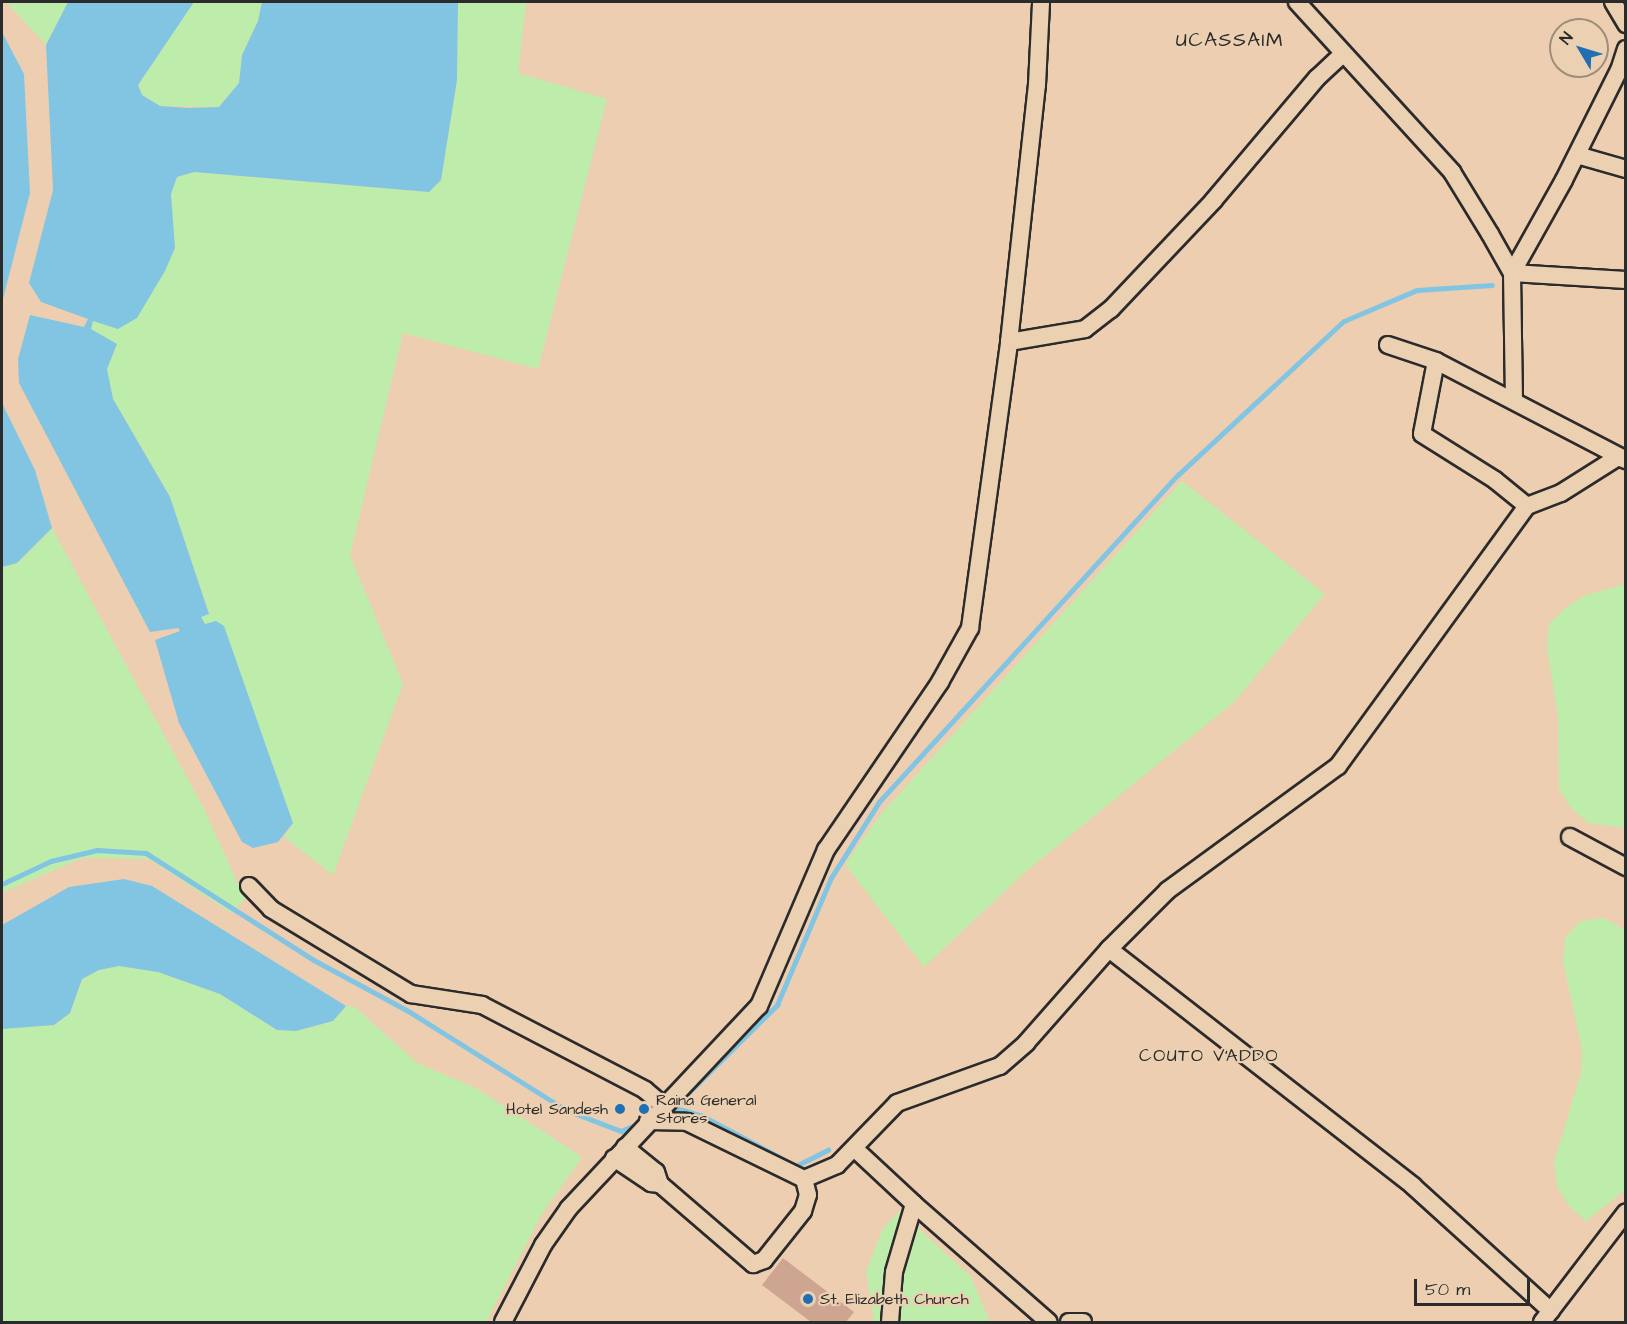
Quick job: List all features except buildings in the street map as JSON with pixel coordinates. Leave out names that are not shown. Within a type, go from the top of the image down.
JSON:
[{"type":"street","points":[[503,1323],[543,1245],[620,1152],[759,1006],[826,850],[940,682],[970,628],[1009,342],[1037,85],[1041,2]]},
{"type":"street","points":[[1297,2],[1452,172],[1512,273]]},
{"type":"street","points":[[1613,2],[1626,24]]},
{"type":"street","points":[[1514,400],[1512,273],[1577,155],[1619,70],[1626,49]]},
{"type":"street","points":[[1009,342],[1085,329],[1111,309],[1213,201],[1317,78],[1343,54]]},
{"type":"street","points":[[1577,155],[1626,169]]},
{"type":"street","points":[[1512,273],[1626,280]]},
{"type":"street","points":[[1388,345],[1436,361],[1624,459]]},
{"type":"street","points":[[1436,361],[1422,434],[1495,480],[1527,506]]},
{"type":"street","points":[[655,1114],[687,1122],[804,1179],[837,1165],[897,1104],[1000,1066],[1026,1043],[1109,949],[1168,890],[1338,766],[1527,506],[1561,493],[1624,459]]},
{"type":"street","points":[[1570,837],[1626,867]]},
{"type":"street","points":[[249,886],[271,909],[411,994],[482,1005],[645,1090],[655,1114]]},
{"type":"street","points":[[1109,949],[1413,1186],[1547,1317],[1626,1212]]},
{"type":"street","points":[[854,1148],[1049,1323]]},
{"type":"street","points":[[620,1152],[656,1172],[660,1184],[753,1264],[764,1260],[803,1211],[808,1195],[804,1179]]},
{"type":"street","points":[[890,1323],[894,1272],[914,1204]]},
{"type":"street","points":[[1069,1323],[1083,1323]]},
{"type":"green space","points":[[6,2],[68,2],[46,45]]},
{"type":"green space","points":[[194,2],[262,2],[258,21],[242,55],[239,83],[219,107],[160,106],[142,95],[138,85]]},
{"type":"green space","points":[[458,2],[526,2],[518,73],[607,99],[538,369],[403,333],[350,555],[403,684],[333,875],[284,837],[293,823],[216,621],[205,625],[201,617],[209,613],[170,497],[113,399],[91,328],[93,320],[175,248],[171,194],[177,177],[194,172],[429,192],[441,180],[457,80]]},
{"type":"green space","points":[[1182,481],[1325,594],[1234,702],[1024,873],[924,967],[845,864],[881,814]]},
{"type":"green space","points":[[52,528],[204,809],[245,899],[231,913],[149,859],[82,858],[2,893],[2,567],[17,563]]},
{"type":"green space","points":[[1626,584],[1625,828],[1588,823],[1571,808],[1559,789],[1558,717],[1547,647],[1549,624],[1565,608],[1586,595]]},
{"type":"green space","points":[[1604,918],[1625,930],[1625,1190],[1586,1221],[1569,1206],[1557,1187],[1554,1162],[1581,1073],[1582,1050],[1563,961],[1565,938],[1580,921]]},
{"type":"green space","points":[[119,966],[158,972],[220,994],[277,1030],[305,1029],[333,1021],[346,1006],[355,1007],[417,1063],[476,1088],[582,1157],[542,1214],[486,1322],[2,1322],[2,1029],[55,1025],[70,1013],[82,979],[99,970]]},
{"type":"green space","points":[[900,1211],[971,1277],[990,1322],[874,1322],[866,1271],[883,1228]]},
{"type":"water","points":[[68,2],[194,2],[138,85],[142,95],[160,106],[189,108],[219,107],[239,83],[242,55],[258,21],[262,2],[458,2],[457,80],[441,180],[429,192],[194,172],[177,177],[171,194],[175,248],[165,271],[137,318],[118,329],[93,321],[91,329],[117,344],[107,369],[113,399],[170,497],[209,614],[201,617],[205,624],[216,621],[224,626],[293,823],[278,842],[253,848],[242,842],[179,723],[155,640],[180,631],[178,628],[150,632],[19,383],[18,359],[30,315],[84,327],[88,319],[41,302],[29,283],[53,190],[46,45]]},
{"type":"water","points":[[2,32],[24,74],[30,193],[2,303]]},
{"type":"water","points":[[2,403],[35,470],[52,528],[17,563],[2,567]]},
{"type":"water","points":[[124,879],[152,886],[346,1006],[333,1021],[296,1031],[277,1030],[220,994],[158,972],[119,966],[99,970],[82,979],[70,1013],[54,1025],[2,1029],[2,925],[69,887]]},
{"type":"waterway","points":[[670,1111],[777,1005],[831,878],[879,802],[1178,475],[1344,321],[1417,290],[1492,285]]},
{"type":"waterway","points":[[2,884],[51,861],[97,850],[146,853],[314,960],[410,1012],[566,1110],[621,1131],[640,1123]]},
{"type":"waterway","points":[[676,1108],[701,1115],[796,1166],[828,1150]]},
{"type":"place","name":"Hotel Sandesh","points":[[620,1109]]},
{"type":"place","name":"Raina General Stores","points":[[644,1109]]},
{"type":"place","name":"St. Elizabeth Church","points":[[808,1299]]},
{"type":"district","name":"UCASSAIM","points":[[1230,40]]},
{"type":"district","name":"COUTO VADDO","points":[[1209,1056]]}]
